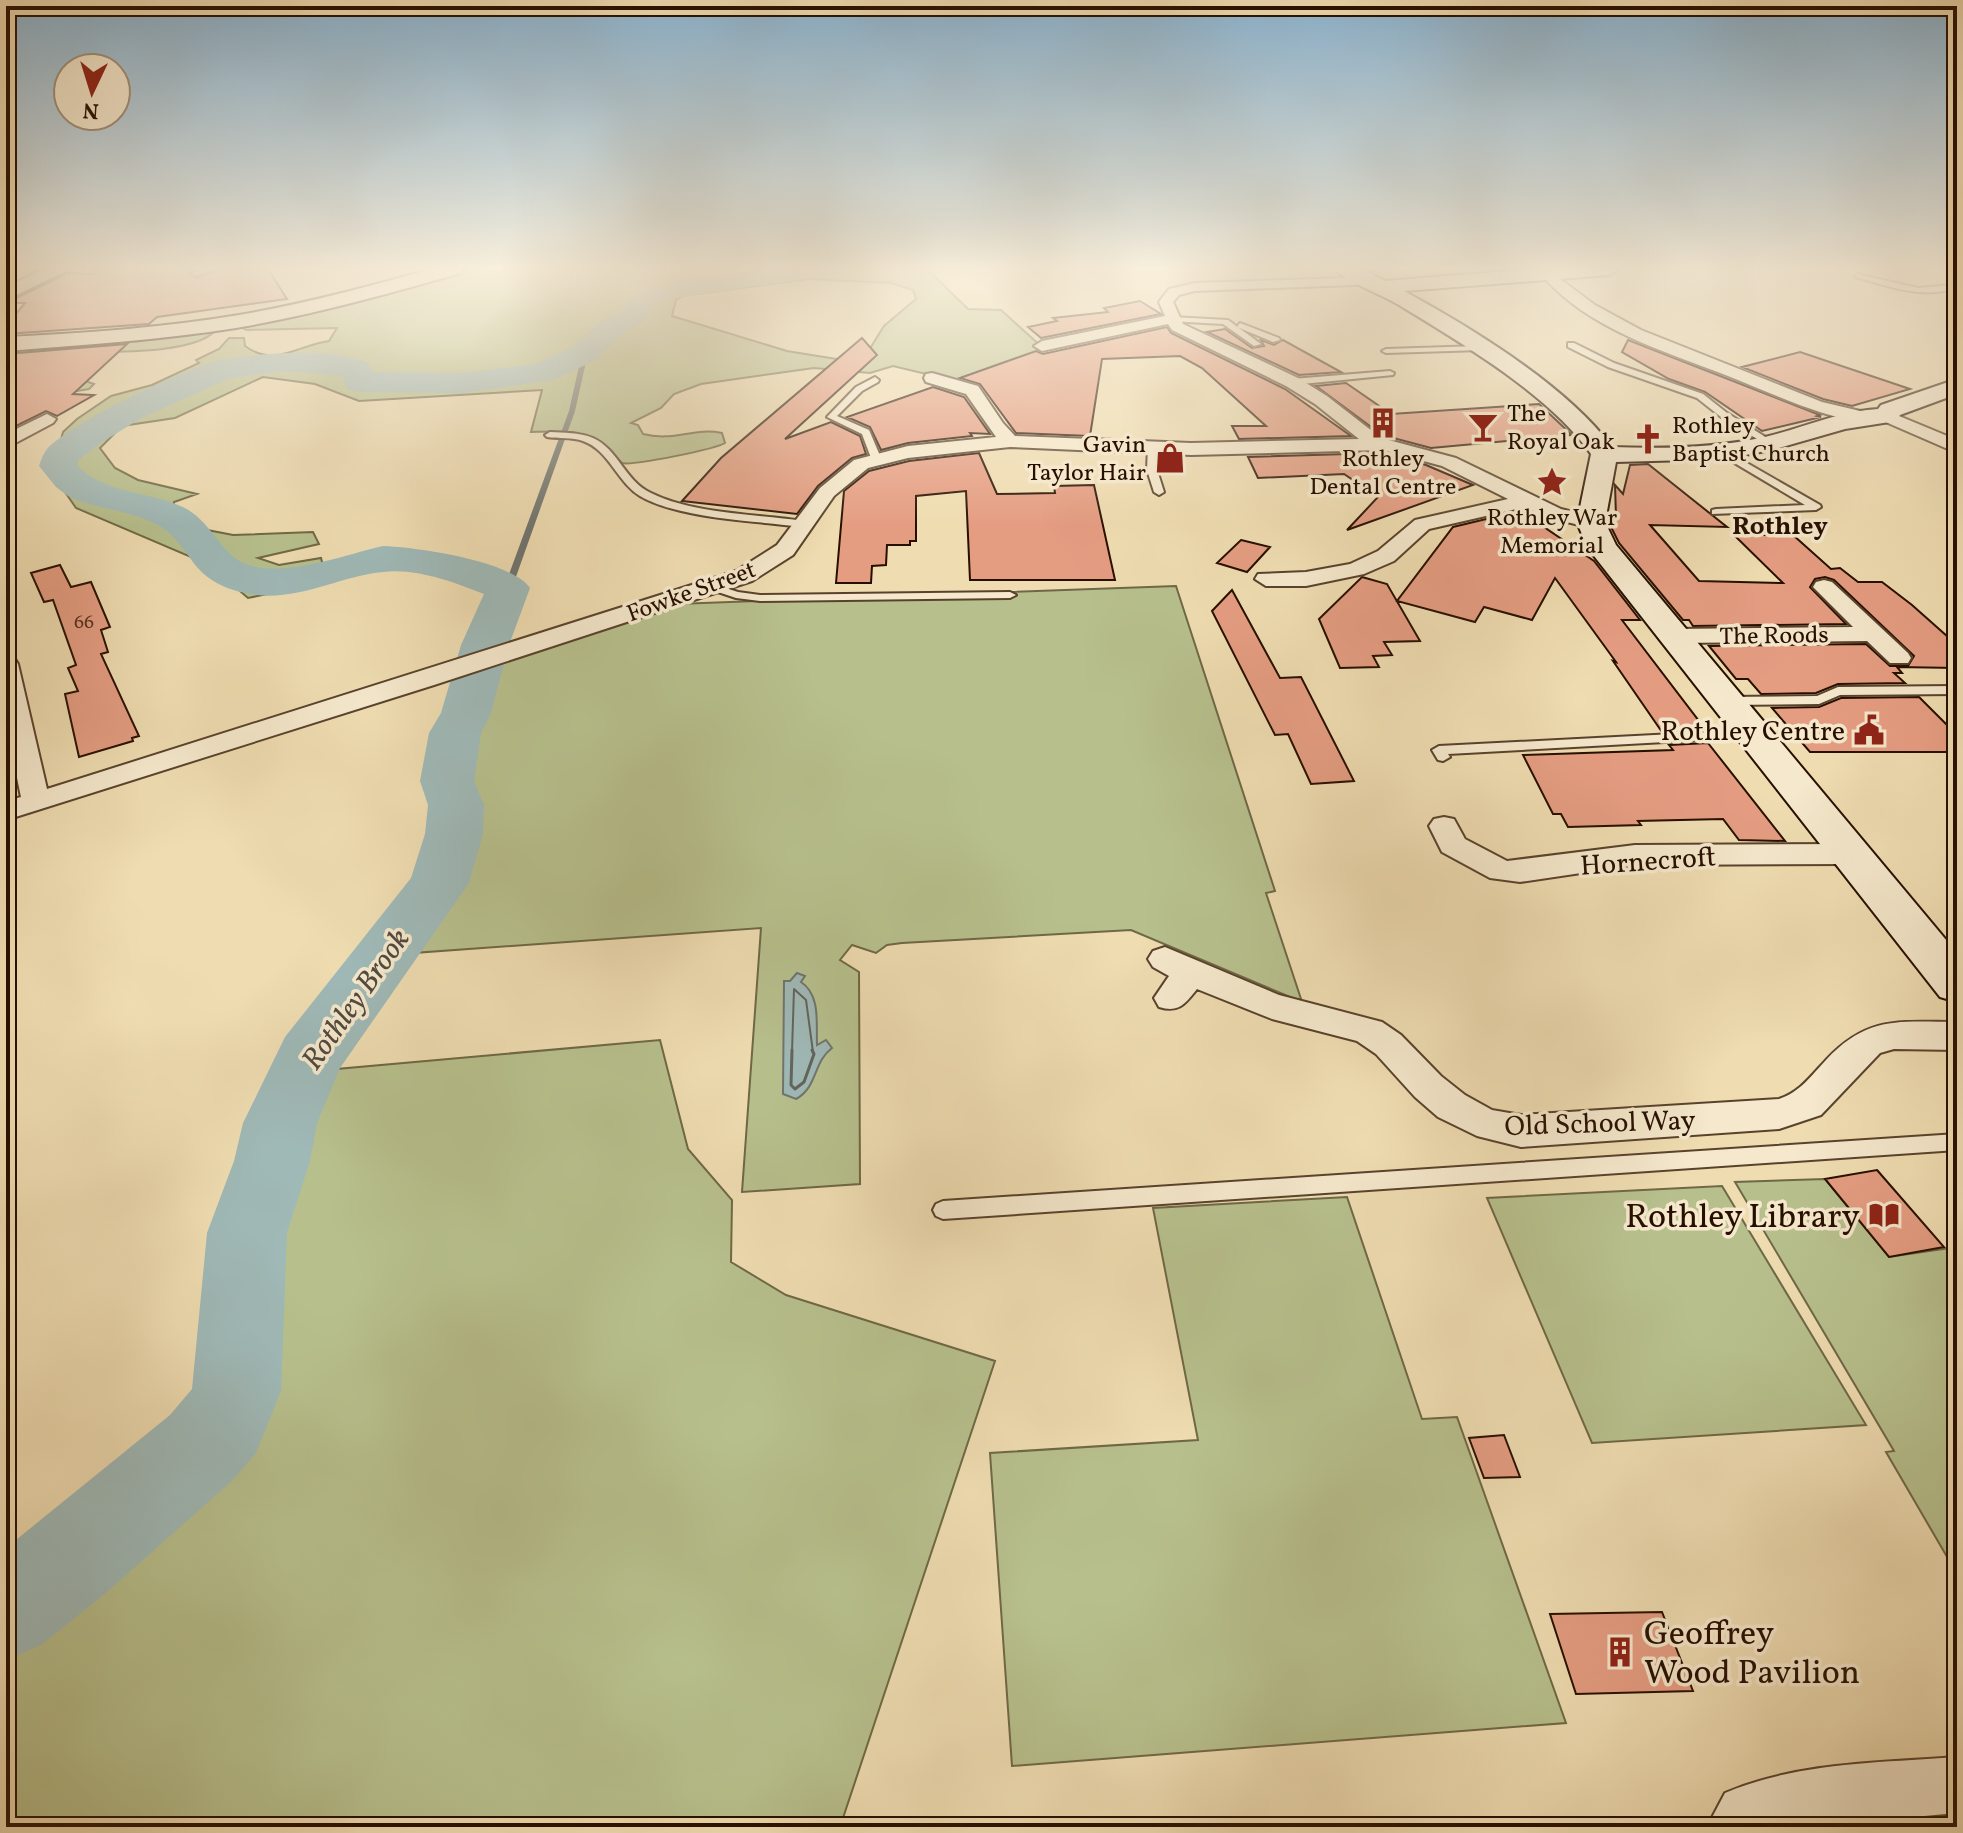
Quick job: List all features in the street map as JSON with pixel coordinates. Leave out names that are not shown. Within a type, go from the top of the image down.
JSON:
[{"type":"street","points":[[1233,355],[1292,382],[1375,443],[1441,458],[1561,515],[1591,522]]},
{"type":"street","points":[[1488,355],[1598,441],[1604,454],[1591,522],[1602,547],[1850,854],[1940,944],[1957,985]]},
{"type":"street","points":[[1689,355],[1821,409],[1877,417],[1957,447]]},
{"type":"street","points":[[932,378],[972,390],[992,422],[1010,441]]},
{"type":"street","points":[[1604,454],[1652,456],[1770,443],[1877,417],[1957,386]]},
{"type":"street","points":[[11,436],[47,419]]},
{"type":"street","name":"Fowke Street","points":[[6,811],[713,587],[770,562],[785,550],[835,484],[857,466],[876,458],[1010,441],[1224,449],[1375,443]]},
{"type":"street","points":[[1266,579],[1306,579],[1356,569],[1386,556],[1422,524],[1529,500]]},
{"type":"street","name":"The Roods","points":[[1824,587],[1899,658]]},
{"type":"street","name":"The Roods","points":[[1674,636],[1873,634]]},
{"type":"street","points":[[6,664],[36,802]]},
{"type":"street","name":"Hornecroft","points":[[1442,840],[1501,871],[1520,872],[1635,855],[1850,854]]},
{"type":"street","name":"Old School Way","points":[[1176,977],[1299,1014],[1359,1026],[1378,1036],[1394,1050],[1453,1109],[1473,1121],[1496,1129],[1521,1131],[1779,1114],[1808,1104],[1868,1042],[1894,1035],[1957,1036]]},
{"type":"street","points":[[1736,1827],[1745,1813],[1815,1796],[1957,1785]]},
{"type":"lane","points":[[1590,355],[1611,365],[1700,396],[1770,443]]},
{"type":"lane","points":[[1292,382],[1390,373]]},
{"type":"lane","points":[[875,380],[859,389],[831,417],[866,432],[876,458]]},
{"type":"lane","points":[[550,435],[578,434],[602,447],[627,479],[644,494],[673,504],[803,524]]},
{"type":"lane","points":[[1153,447],[1152,470],[1159,492]]},
{"type":"lane","points":[[1716,512],[1816,507],[1719,450]]},
{"type":"lane","points":[[713,587],[736,595],[760,598],[1010,595]]},
{"type":"lane","points":[[1725,701],[1819,700],[1838,691],[1957,690]]},
{"type":"lane","points":[[1443,757],[1439,750],[1751,734]]},
{"type":"lane","points":[[943,1210],[1957,1142]]},
{"type":"green space","points":[[15,355],[67,355],[85,381],[94,384],[89,389],[41,397],[6,369]]},
{"type":"green space","points":[[207,355],[809,355],[861,363],[866,355],[1040,355],[1036,389],[972,385],[893,366],[870,373],[814,368],[701,384],[674,394],[661,408],[631,423],[638,425],[643,434],[654,436],[722,433],[725,443],[629,463],[622,463],[600,444],[581,434],[531,432],[542,390],[359,401],[315,384],[263,377],[175,418],[122,426],[100,448],[115,468],[138,480],[197,494],[174,502],[172,512],[192,527],[233,535],[313,532],[319,544],[258,558],[279,565],[321,558],[327,582],[248,598],[210,565],[76,508],[52,473],[63,432],[111,396],[152,385],[199,363],[196,360]]},
{"type":"green space","points":[[1176,586],[1275,891],[1266,893],[1302,1002],[1131,930],[902,943],[887,945],[876,953],[852,945],[840,960],[859,972],[860,1184],[742,1192],[761,928],[399,954],[425,918],[463,848],[466,805],[457,778],[464,731],[475,713],[494,663],[676,604]]},
{"type":"green space","points":[[660,1040],[688,1149],[732,1200],[731,1262],[786,1295],[995,1361],[840,1827],[6,1827],[6,1612],[73,1558],[224,1421],[250,1224],[303,1072]]},
{"type":"green space","points":[[1825,1179],[1889,1257],[1957,1247],[1957,1574],[1886,1452],[1894,1451],[1735,1182]]},
{"type":"green space","points":[[1722,1186],[1866,1425],[1592,1443],[1487,1198]]},
{"type":"green space","points":[[1347,1197],[1422,1419],[1457,1417],[1566,1723],[1012,1766],[990,1453],[1198,1440],[1153,1208]]},
{"type":"water","points":[[797,973],[805,976],[801,982],[815,1002],[817,1045],[826,1040],[832,1048],[821,1060],[808,1088],[796,1099],[783,1094],[784,981],[790,981]]},
{"type":"building","points":[[6,355],[116,355],[73,394],[94,395],[57,416],[46,411],[6,431]]},
{"type":"building","points":[[843,355],[877,355],[785,439],[831,422],[860,436],[866,454],[852,458],[818,486],[797,514],[682,501],[721,458]]},
{"type":"building","points":[[1026,355],[1215,355],[1285,389],[1351,436],[1239,439],[1232,426],[1266,426],[1202,368],[1180,356],[1102,359],[1090,436],[1016,433],[980,384],[960,378]]},
{"type":"building","points":[[1255,355],[1309,355],[1341,372],[1299,375]]},
{"type":"building","points":[[1626,355],[1665,355],[1821,417],[1762,431],[1705,392],[1669,379]]},
{"type":"building","points":[[1790,355],[1808,355],[1910,389],[1852,406],[1823,399],[1742,367]]},
{"type":"building","points":[[1346,383],[1391,414],[1539,404],[1572,435],[1431,448],[1382,435],[1316,386]]},
{"type":"building","points":[[933,387],[964,397],[990,434],[970,433],[972,436],[908,443],[881,450],[870,427],[847,417]]},
{"type":"building","points":[[979,453],[997,494],[1055,493],[1054,486],[1094,485],[1115,580],[970,580],[966,491],[916,496],[916,541],[910,541],[910,545],[887,545],[886,565],[872,566],[871,583],[836,583],[844,491],[869,471],[909,461]]},
{"type":"building","points":[[1383,453],[1426,465],[1473,485],[1347,530],[1378,497],[1344,474],[1258,478],[1248,457]]},
{"type":"building","points":[[1648,464],[1727,527],[1650,525],[1699,581],[1783,583],[1734,535],[1793,535],[1831,569],[1840,568],[1858,582],[1882,582],[1912,605],[1957,645],[1957,668],[1897,667],[1902,673],[1894,673],[1905,683],[1838,684],[1816,693],[1761,694],[1748,679],[1736,679],[1709,646],[1866,644],[1890,666],[1908,666],[1914,656],[1834,580],[1825,577],[1815,579],[1810,587],[1846,624],[1693,626],[1689,620],[1683,620],[1619,543],[1611,527],[1616,517],[1615,485],[1623,494],[1630,465]]},
{"type":"building","points":[[1507,514],[1532,519],[1594,561],[1640,620],[1622,620],[1705,729],[1662,732],[1555,578],[1532,620],[1484,607],[1475,622],[1397,601],[1453,527]]},
{"type":"building","points":[[1241,540],[1270,547],[1247,572],[1217,563]]},
{"type":"building","points":[[60,565],[71,587],[91,582],[110,627],[101,630],[108,652],[101,654],[139,736],[132,738],[133,741],[79,757],[65,694],[78,691],[68,668],[76,665],[53,600],[44,602],[31,573]]},
{"type":"building","points":[[1362,577],[1387,584],[1420,641],[1384,642],[1392,655],[1373,656],[1379,667],[1340,668],[1319,619]]},
{"type":"building","points":[[1232,590],[1280,678],[1301,677],[1354,781],[1311,784],[1288,734],[1275,735],[1212,611]]},
{"type":"building","name":"Rothley Centre","points":[[1919,697],[1957,735],[1957,752],[1810,752],[1772,708],[1819,707],[1841,698]]},
{"type":"building","points":[[1708,743],[1785,841],[1739,840],[1723,819],[1568,827],[1561,814],[1553,814],[1523,755],[1673,750],[1669,745]]},
{"type":"building","points":[[1877,1170],[1944,1247],[1889,1257],[1825,1179]]},
{"type":"building","points":[[1504,1435],[1520,1477],[1484,1478],[1469,1438]]},
{"type":"building","name":"Geoffrey Wood Pavilion","points":[[1662,1612],[1693,1691],[1576,1694],[1550,1614]]},
{"type":"waterway","name":"Rothley Brook","points":[[6,1610],[73,1558],[202,1447],[224,1421],[237,1391],[247,1233],[272,1161],[280,1123],[310,1056],[439,883],[454,834],[456,805],[447,781],[455,733],[466,713],[485,645],[508,588],[447,567],[399,559],[383,559],[286,581],[257,582],[239,578],[215,564],[185,525],[173,517],[82,488],[58,466],[61,456],[86,436],[131,410],[223,369],[287,362],[351,367],[357,370],[359,382],[463,383],[542,373],[582,355]]},
{"type":"waterway","name":"Rothley Brook","points":[[508,588],[572,411],[585,355]]},
{"type":"place","name":"Rothley Dental Centre","points":[[1383,423]]},
{"type":"place","name":"The Royal Oak","points":[[1483,427]]},
{"type":"place","name":"Rothley Baptist Church","points":[[1648,439]]},
{"type":"place","name":"Gavin Taylor Hair","points":[[1170,458]]},
{"type":"place","name":"Rothley War Memorial","points":[[1552,482]]},
{"type":"place","name":"Rothley Centre","points":[[1869,730]]},
{"type":"place","name":"Rothley Library","points":[[1884,1215]]},
{"type":"place","name":"Geoffrey Wood Pavilion","points":[[1620,1652]]},
{"type":"district","name":"Rothley","points":[[1780,525]]}]
